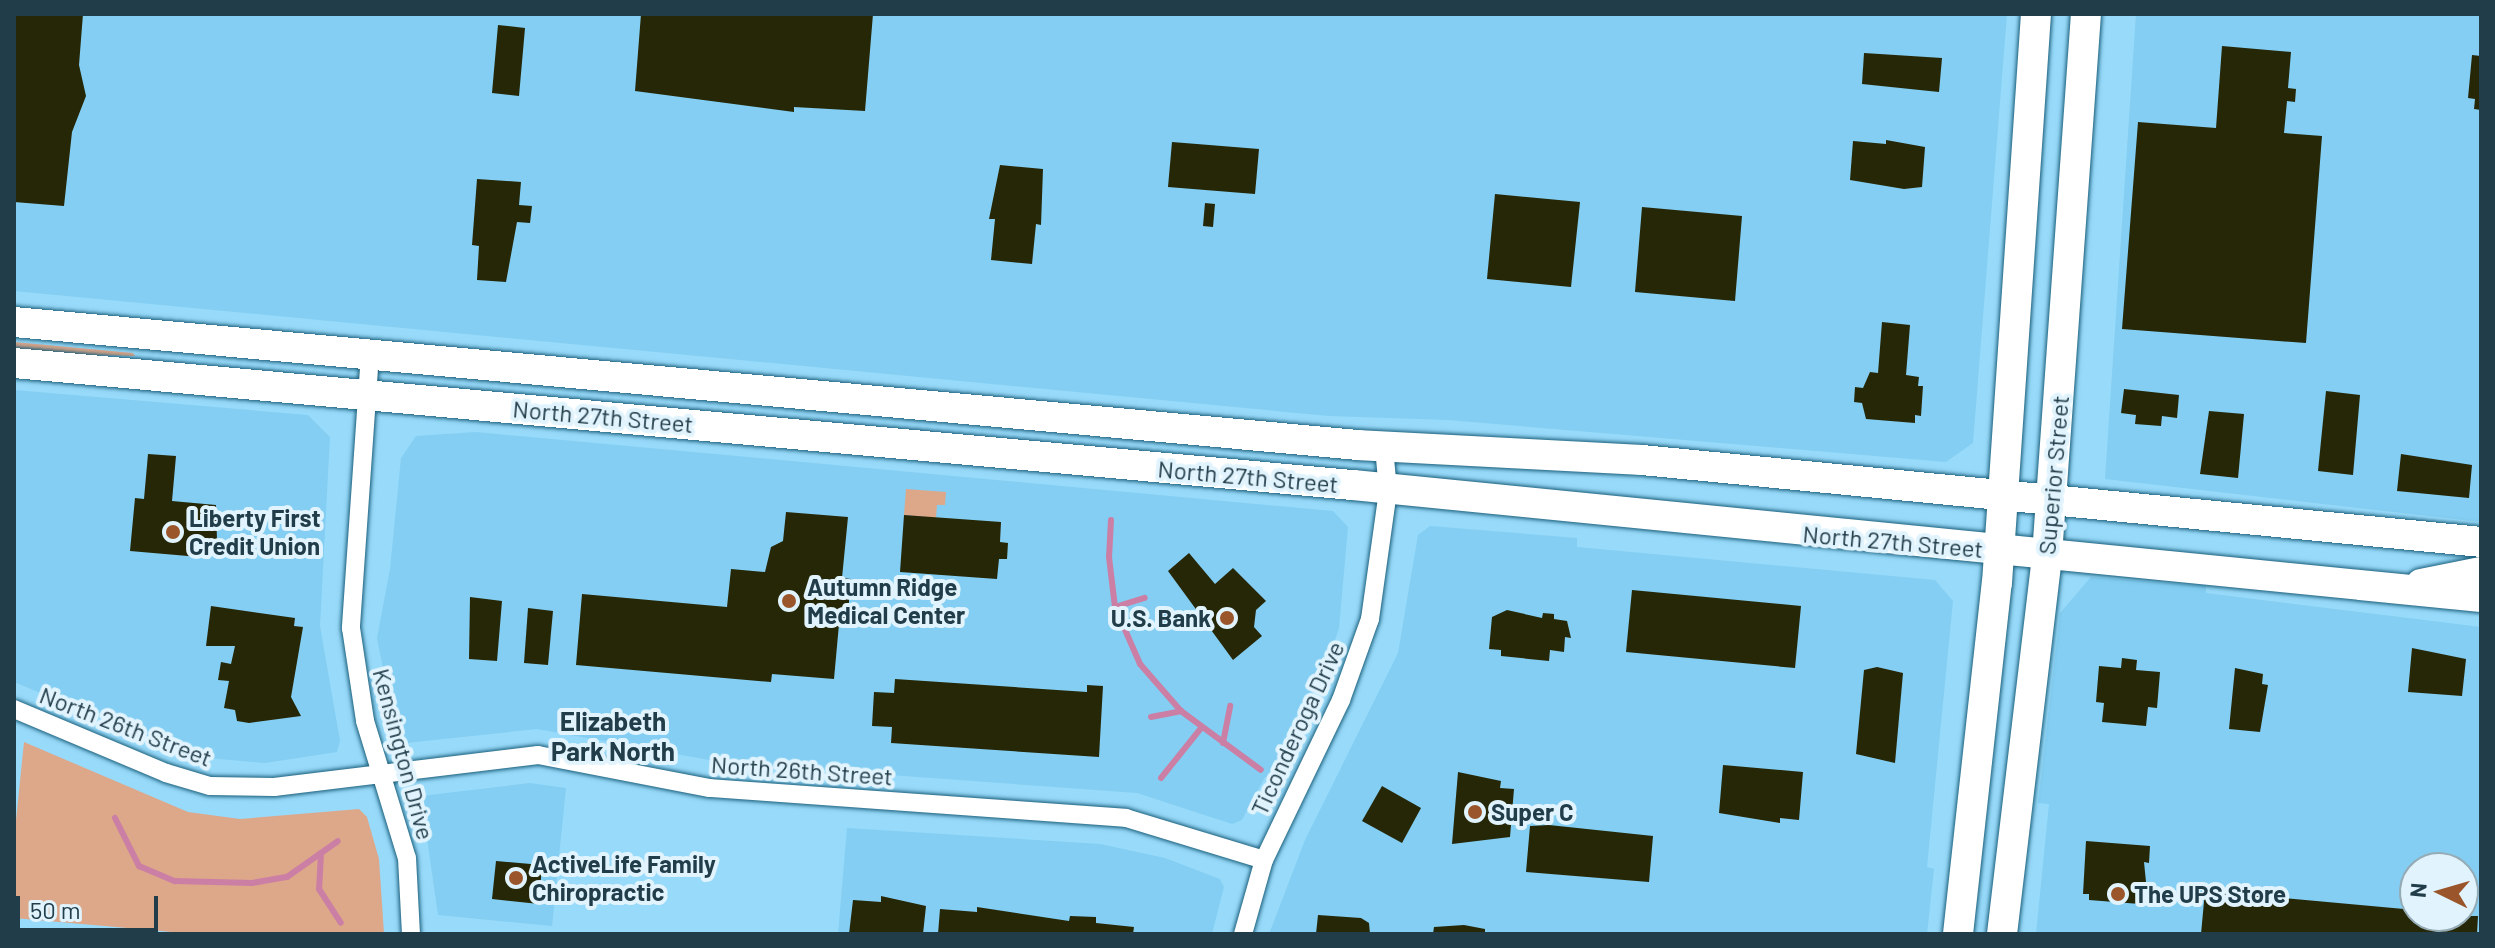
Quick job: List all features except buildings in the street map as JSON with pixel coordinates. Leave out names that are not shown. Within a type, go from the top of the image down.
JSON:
[{"type":"main road","name":"Superior Street","points":[[1958,934],[2000,551],[2036,14]]},
{"type":"main road","name":"Superior Street","points":[[2002,934],[2047,555],[2086,14]]},
{"type":"main road","name":"North 27th Street","points":[[14,322],[1395,448],[1621,458],[2481,542]]},
{"type":"main road","name":"North 27th Street","points":[[14,363],[2481,597]]},
{"type":"main road","points":[[2404,588],[2481,572]]},
{"type":"street","name":"Kensington Drive","points":[[381,355],[370,395],[351,628],[360,695],[409,868],[411,934]]},
{"type":"street","name":"Ticonderoga Drive","points":[[1243,934],[1264,860],[1337,709],[1363,642],[1379,571],[1395,448]]},
{"type":"street","name":"North 26th Street","points":[[14,709],[210,786],[255,788],[381,776],[483,758],[553,757],[710,788],[1126,818],[1264,860]]},
{"type":"shaded area","points":[[14,14],[2007,14],[1973,443],[1946,462],[1448,420],[1329,416],[14,291]]},
{"type":"shaded area","points":[[2136,14],[2481,14],[2481,522],[2105,479]]},
{"type":"shaded area","points":[[14,342],[133,353],[135,356],[14,353]]},
{"type":"shaded area","points":[[14,390],[308,415],[330,437],[320,626],[340,741],[337,752],[265,763],[196,757],[14,682]]},
{"type":"shaded area","points":[[476,432],[1333,511],[1348,527],[1339,628],[1325,671],[1271,779],[1265,777],[1242,820],[1232,824],[1137,793],[726,763],[537,729],[406,743],[396,735],[377,638],[390,569],[401,458],[416,436]]},
{"type":"shaded area","points":[[906,489],[946,492],[945,505],[937,505],[936,518],[904,515]]},
{"type":"shaded area","points":[[1430,526],[1577,538],[1577,547],[1935,580],[1953,601],[1927,867],[1934,869],[1927,934],[1269,934],[1305,840],[1398,653],[1418,535]]},
{"type":"shaded area","points":[[2091,577],[2206,586],[2206,593],[2481,627],[2481,934],[2036,934],[2049,804],[2038,803],[2060,613]]},
{"type":"shaded area","points":[[24,742],[188,812],[240,819],[359,809],[367,817],[379,859],[384,934],[195,934],[14,918],[14,840]]},
{"type":"shaded area","points":[[530,783],[566,788],[552,926],[438,915],[421,796]]},
{"type":"shaded area","points":[[847,828],[1100,844],[1165,858],[1220,879],[1224,887],[1212,934],[838,934]]},
{"type":"waterway","points":[[1111,520],[1109,557],[1115,607],[1140,664],[1181,711],[1261,770]]},
{"type":"waterway","points":[[1115,607],[1145,598]]},
{"type":"waterway","points":[[1223,743],[1230,706]]},
{"type":"waterway","points":[[1151,717],[1181,711]]},
{"type":"waterway","points":[[1161,778],[1201,728]]},
{"type":"waterway","points":[[115,818],[139,866],[175,881],[252,883],[287,877],[338,841]]},
{"type":"waterway","points":[[321,853],[319,889],[341,923]]},
{"type":"place","name":"Liberty First Credit Union","points":[[173,532]]},
{"type":"place","name":"Autumn Ridge Medical Center","points":[[789,601]]},
{"type":"place","name":"U.S. Bank","points":[[1227,618]]},
{"type":"place","name":"Super C","points":[[1475,812]]},
{"type":"place","name":"ActiveLife Family Chiropractic","points":[[516,878]]},
{"type":"place","name":"The UPS Store","points":[[2118,894]]},
{"type":"district","name":"Elizabeth Park North","points":[[613,736]]}]
